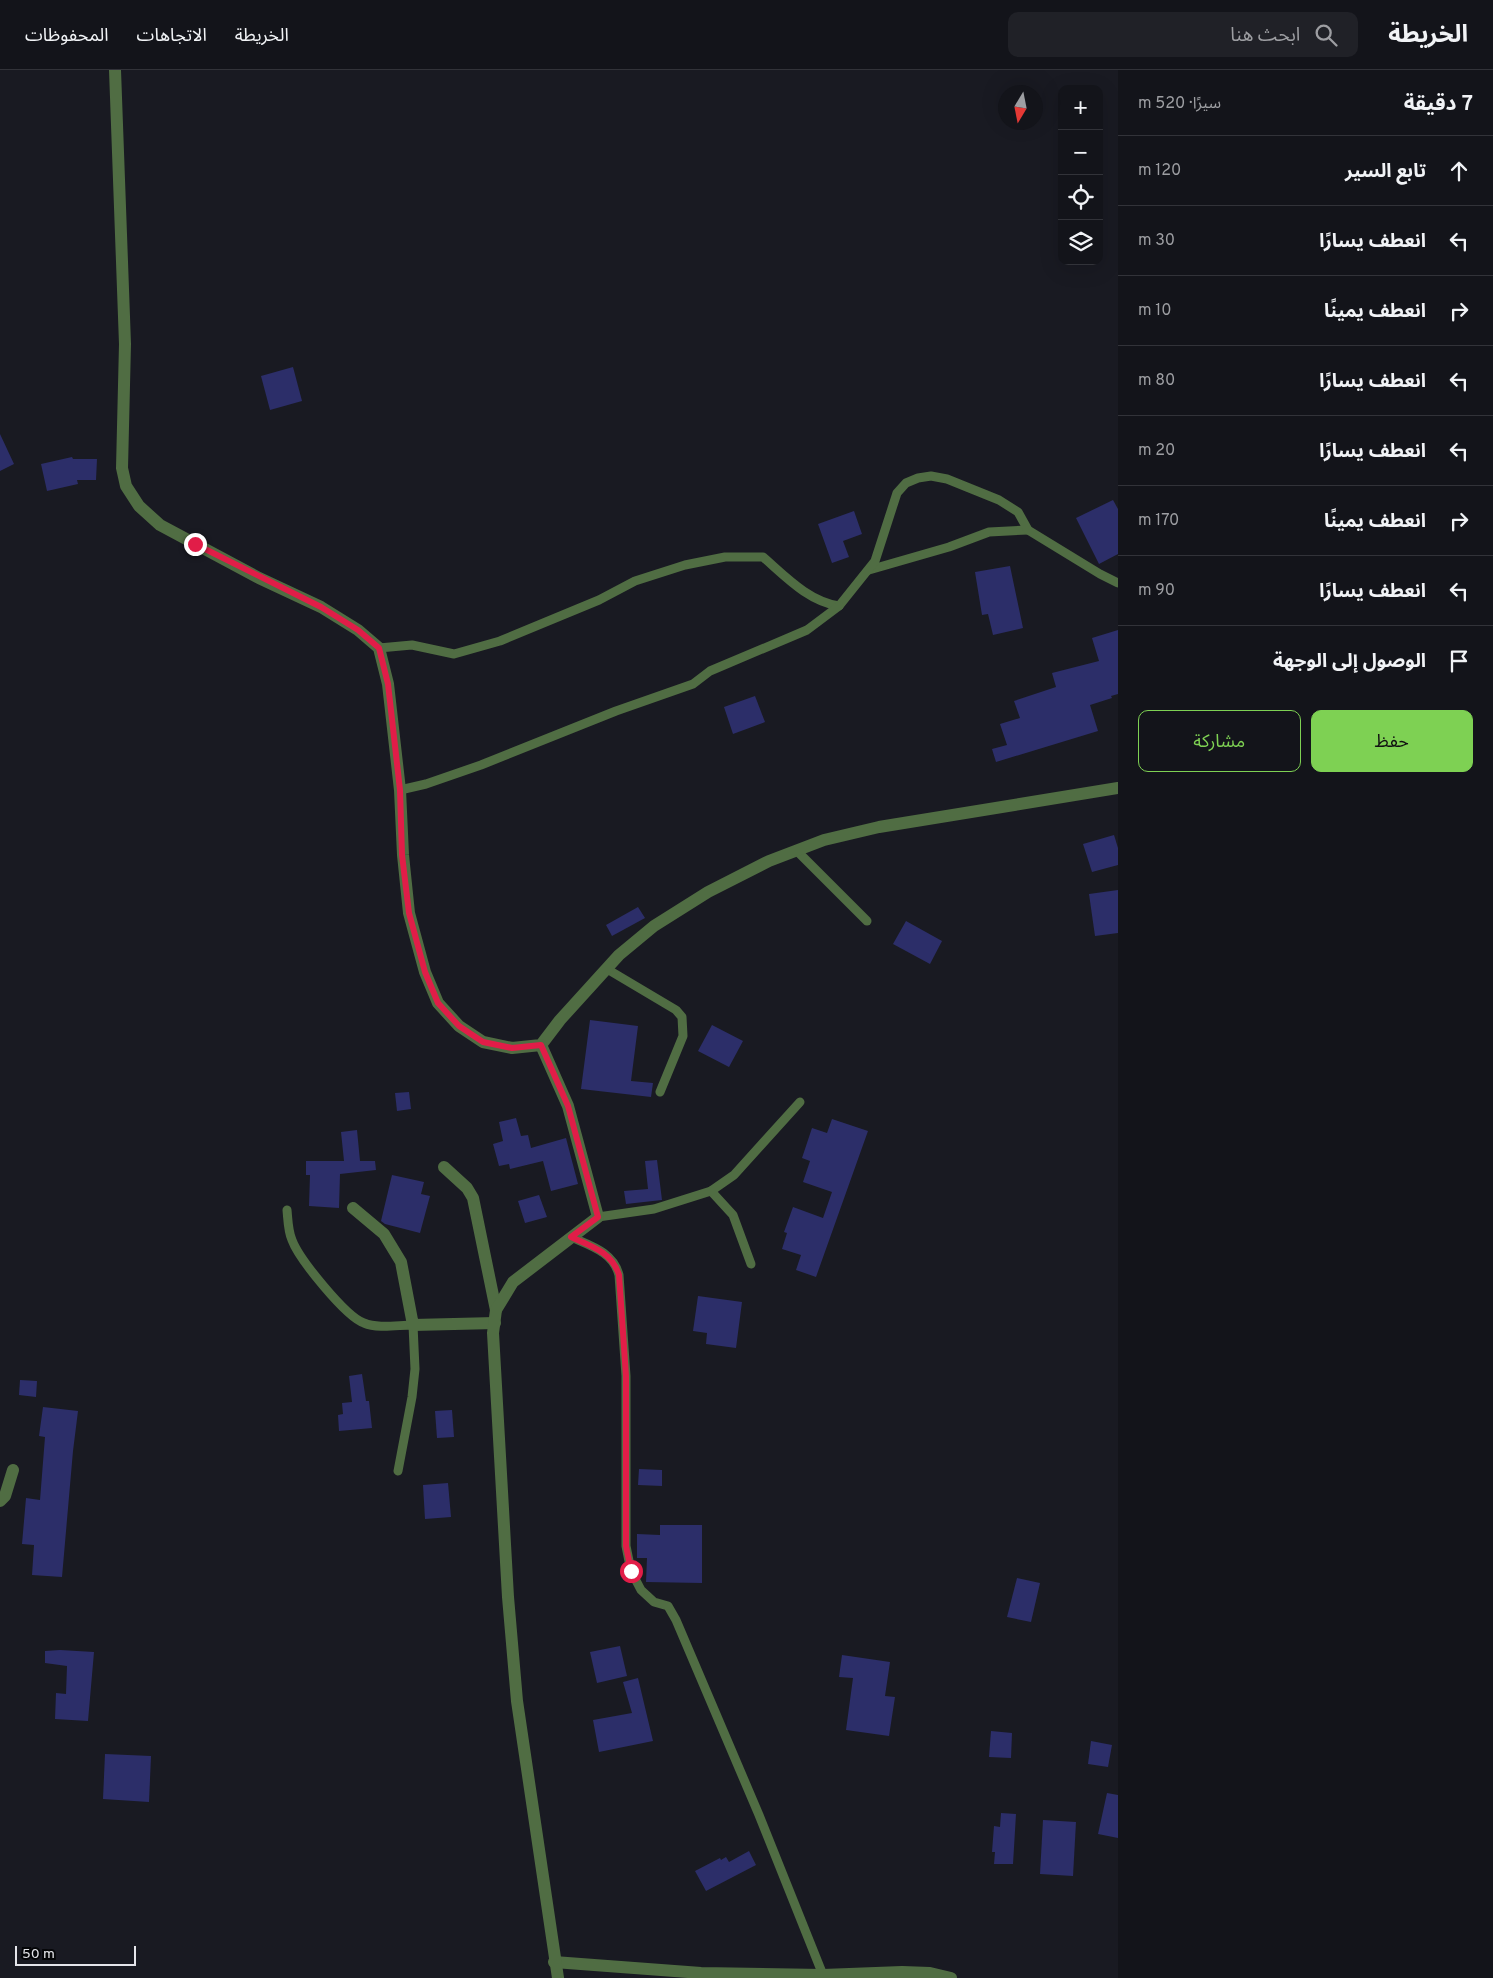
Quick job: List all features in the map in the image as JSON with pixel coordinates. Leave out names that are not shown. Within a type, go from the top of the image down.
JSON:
[{"type":"street","points":[[115,70],[125,344],[122,468],[126,486],[139,506],[160,525],[259,578],[321,607],[358,630],[379,648],[388,684],[400,790],[402,855],[409,913],[425,972],[438,1003],[459,1026],[483,1042],[512,1048],[541,1045],[560,1020],[619,955],[654,926],[708,892],[769,861],[796,850],[824,840],[879,827],[1118,788]]},
{"type":"street","points":[[495,1316],[501,1299],[513,1282],[598,1217],[568,1106],[541,1045]]},
{"type":"street","points":[[444,1167],[468,1188],[473,1198],[495,1316],[494,1350],[507,1587],[517,1701],[554,1962],[558,1978]]},
{"type":"street","points":[[353,1208],[384,1234],[400,1262],[413,1325],[495,1316]]},
{"type":"street","points":[[0,1501],[5,1496],[14,1470]]},
{"type":"street","points":[[554,1962],[701,1973],[823,1975],[902,1972],[930,1973],[951,1978]]},
{"type":"lane","points":[[400,790],[426,784],[480,765],[616,711],[693,684],[710,671],[807,630],[839,606],[869,570],[879,552],[897,493],[906,483],[918,478],[931,476],[947,479],[999,500],[1018,512],[1028,530],[1118,583]]},
{"type":"lane","points":[[869,570],[949,547],[989,532],[1028,530]]},
{"type":"lane","points":[[379,648],[412,644],[454,654],[500,642],[599,600],[635,581],[685,565],[725,557],[763,557],[805,593],[821,602],[839,606]]},
{"type":"lane","points":[[796,850],[867,921]]},
{"type":"lane","points":[[607,968],[676,1010],[682,1017],[683,1036],[660,1092]]},
{"type":"lane","points":[[598,1217],[654,1209],[712,1191],[734,1175],[800,1102]]},
{"type":"lane","points":[[712,1191],[733,1215],[751,1264]]},
{"type":"lane","points":[[287,1210],[289,1229],[297,1250],[352,1317],[373,1326],[413,1325],[414,1369],[412,1397],[398,1471]]},
{"type":"lane","points":[[571,1237],[606,1254],[617,1267],[619,1275],[626,1376],[626,1546],[631,1571],[641,1590],[654,1602],[668,1606],[676,1620],[759,1815],[823,1975]]},
{"type":"building","points":[[293,367],[302,401],[270,410],[261,376]]},
{"type":"building","points":[[0,434],[14,464],[0,471]]},
{"type":"building","points":[[72,457],[73,459],[97,459],[96,480],[77,480],[78,484],[47,491],[41,464]]},
{"type":"building","points":[[1113,500],[1118,509],[1118,554],[1099,564],[1076,518]]},
{"type":"building","points":[[854,511],[862,534],[843,541],[849,557],[832,563],[818,524]]},
{"type":"building","points":[[1010,566],[1023,628],[993,635],[988,614],[982,615],[975,572]]},
{"type":"building","points":[[1118,630],[1118,694],[1111,696],[1112,698],[1090,705],[1098,731],[996,762],[992,749],[1007,745],[1000,724],[1020,718],[1014,701],[1056,687],[1052,673],[1099,661],[1092,638]]},
{"type":"building","points":[[755,696],[765,722],[733,734],[724,707]]},
{"type":"building","points":[[1114,835],[1118,848],[1118,865],[1092,872],[1083,844]]},
{"type":"building","points":[[1118,890],[1118,933],[1095,936],[1089,894]]},
{"type":"building","points":[[638,907],[645,918],[612,936],[606,925]]},
{"type":"building","points":[[906,921],[942,941],[930,964],[893,944]]},
{"type":"building","points":[[590,1020],[638,1026],[631,1081],[653,1083],[651,1097],[581,1089]]},
{"type":"building","points":[[712,1025],[743,1041],[729,1067],[698,1051]]},
{"type":"building","points":[[409,1092],[411,1109],[397,1111],[395,1093]]},
{"type":"building","points":[[516,1118],[521,1136],[528,1135],[531,1148],[566,1138],[578,1184],[551,1191],[543,1161],[510,1169],[509,1164],[499,1166],[493,1144],[503,1141],[499,1122]]},
{"type":"building","points":[[832,1119],[868,1131],[816,1277],[796,1270],[801,1255],[782,1249],[787,1233],[784,1232],[793,1207],[823,1218],[832,1192],[803,1182],[810,1161],[802,1158],[812,1128],[827,1133]]},
{"type":"building","points":[[357,1130],[360,1161],[375,1161],[376,1170],[340,1174],[339,1208],[309,1206],[310,1175],[306,1175],[306,1161],[344,1161],[341,1132]]},
{"type":"building","points":[[657,1160],[662,1200],[626,1204],[624,1191],[648,1189],[645,1161]]},
{"type":"building","points":[[392,1175],[424,1182],[421,1194],[430,1196],[420,1233],[385,1224],[381,1221]]},
{"type":"building","points":[[539,1195],[547,1217],[525,1223],[518,1201]]},
{"type":"building","points":[[698,1296],[742,1302],[736,1348],[706,1344],[707,1333],[693,1331]]},
{"type":"building","points":[[362,1374],[366,1401],[369,1401],[372,1428],[339,1431],[338,1415],[343,1414],[342,1403],[352,1402],[349,1376]]},
{"type":"building","points":[[20,1380],[37,1381],[36,1397],[19,1395]]},
{"type":"building","points":[[43,1407],[78,1411],[62,1577],[32,1575],[34,1545],[22,1544],[26,1498],[40,1500],[45,1437],[39,1436]]},
{"type":"building","points":[[452,1410],[454,1437],[437,1438],[435,1411]]},
{"type":"building","points":[[639,1469],[662,1470],[662,1486],[638,1485]]},
{"type":"building","points":[[448,1483],[451,1517],[425,1519],[423,1485]]},
{"type":"building","points":[[660,1525],[702,1525],[702,1583],[646,1582],[647,1558],[637,1558],[637,1534],[660,1535]]},
{"type":"building","points":[[1017,1578],[1040,1583],[1031,1622],[1007,1617]]},
{"type":"building","points":[[620,1646],[627,1676],[597,1683],[590,1652]]},
{"type":"building","points":[[45,1651],[94,1652],[88,1721],[55,1719],[56,1693],[66,1694],[67,1666],[45,1663]]},
{"type":"building","points":[[842,1655],[890,1662],[885,1696],[895,1697],[889,1736],[846,1730],[853,1678],[839,1677]]},
{"type":"building","points":[[638,1678],[653,1741],[599,1752],[593,1720],[632,1713],[623,1682]]},
{"type":"building","points":[[991,1731],[1012,1733],[1011,1758],[989,1757]]},
{"type":"building","points":[[1091,1741],[1112,1745],[1108,1767],[1088,1764]]},
{"type":"building","points":[[105,1754],[151,1756],[149,1802],[103,1799]]},
{"type":"building","points":[[1107,1793],[1118,1795],[1118,1838],[1098,1834]]},
{"type":"building","points":[[1001,1813],[1016,1814],[1013,1864],[994,1864],[995,1852],[992,1852],[994,1826],[1000,1827]]},
{"type":"building","points":[[1043,1820],[1076,1822],[1073,1876],[1040,1874]]},
{"type":"building","points":[[749,1851],[756,1865],[706,1891],[695,1871],[720,1858],[721,1860],[726,1857],[729,1862]]},
{"type":"route","points":[[195,544],[259,578],[321,607],[358,630],[379,648],[388,684],[400,790],[402,855],[406,893],[409,913],[425,972],[438,1003],[459,1026],[483,1042],[512,1048],[541,1045],[568,1106],[598,1217],[571,1237],[606,1254],[617,1267],[626,1376],[626,1546],[631,1571]]}]
